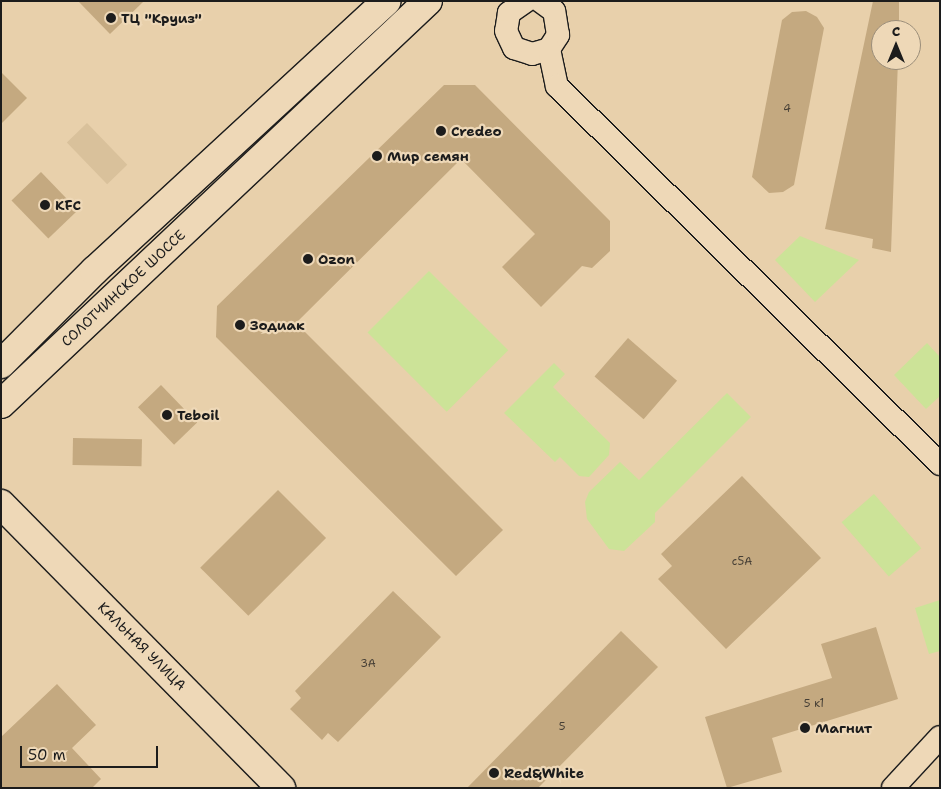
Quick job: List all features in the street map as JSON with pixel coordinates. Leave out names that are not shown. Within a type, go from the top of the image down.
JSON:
[{"type":"main road","points":[[1,364],[223,151],[386,1]]},
{"type":"main road","name":"СОЛОТЧИНСКОЕ ШОССЕ","points":[[1,404],[122,285],[247,174],[428,1]]},
{"type":"main road","name":"КАЛЬНАЯ УЛИЦА","points":[[1,504],[281,788]]},
{"type":"street","points":[[540,1],[554,11],[560,27],[549,49],[557,86],[940,464]]},
{"type":"street","points":[[516,3],[506,22],[508,40],[522,53],[549,49]]},
{"type":"street","points":[[223,151],[247,174]]},
{"type":"street","points":[[893,788],[940,737]]},
{"type":"shaded area","points":[[87,123],[127,165],[107,184],[67,142]]},
{"type":"green space","points":[[800,236],[859,260],[815,302],[775,260]]},
{"type":"green space","points":[[429,271],[508,350],[447,412],[367,333]]},
{"type":"green space","points":[[927,343],[940,357],[940,396],[926,409],[894,375]]},
{"type":"green space","points":[[554,363],[565,374],[553,387],[610,443],[609,455],[589,477],[579,476],[560,457],[555,462],[504,413]]},
{"type":"green space","points":[[727,393],[751,417],[655,513],[655,522],[624,551],[609,549],[587,519],[585,502],[589,492],[620,462],[639,480]]},
{"type":"green space","points":[[874,494],[921,548],[889,577],[842,522]]},
{"type":"green space","points":[[940,600],[940,651],[929,654],[915,608]]},
{"type":"building","name":"ТЦ \"Круиз\"","points":[[78,1],[144,1],[110,34]]},
{"type":"building","points":[[873,1],[899,1],[899,20],[871,20],[871,70],[898,70],[891,252],[872,248],[873,239],[825,229]]},
{"type":"building","points":[[806,11],[817,17],[824,28],[794,185],[783,192],[769,193],[752,177],[782,20],[792,12]]},
{"type":"building","points":[[1,72],[27,98],[1,124]]},
{"type":"building","points":[[444,85],[475,85],[610,221],[610,251],[592,268],[582,266],[541,307],[502,267],[535,234],[461,159],[296,323],[503,530],[456,576],[216,337],[217,306]]},
{"type":"building","name":"KFC","points":[[41,172],[78,210],[48,239],[12,200]]},
{"type":"building","points":[[628,338],[677,381],[644,419],[595,376]]},
{"type":"building","name":"Teboil","points":[[161,385],[197,422],[174,445],[138,407]]},
{"type":"building","points":[[73,438],[142,439],[142,466],[73,465]]},
{"type":"building","points":[[742,476],[821,558],[726,649],[658,579],[672,566],[661,554]]},
{"type":"building","points":[[278,490],[326,538],[248,616],[200,568]]},
{"type":"building","points":[[393,591],[441,637],[338,742],[328,733],[322,740],[290,709],[301,698],[295,691]]},
{"type":"building","points":[[876,627],[898,699],[772,738],[782,772],[727,788],[705,717],[832,678],[821,644]]},
{"type":"building","points":[[621,631],[658,667],[538,788],[467,788]]},
{"type":"building","points":[[57,684],[96,725],[72,748],[101,779],[92,788],[1,788],[1,737]]},
{"type":"place","name":"ТЦ \"Круиз\"","points":[[111,18]]},
{"type":"place","name":"Credeo","points":[[441,131]]},
{"type":"place","name":"Мир семян","points":[[377,156]]},
{"type":"place","name":"KFC","points":[[45,205]]},
{"type":"place","name":"Ozon","points":[[308,259]]},
{"type":"place","name":"Зодиак","points":[[240,325]]},
{"type":"place","name":"Teboil","points":[[167,415]]},
{"type":"place","name":"Магнит","points":[[805,728]]},
{"type":"place","name":"Red&White","points":[[494,773]]}]
